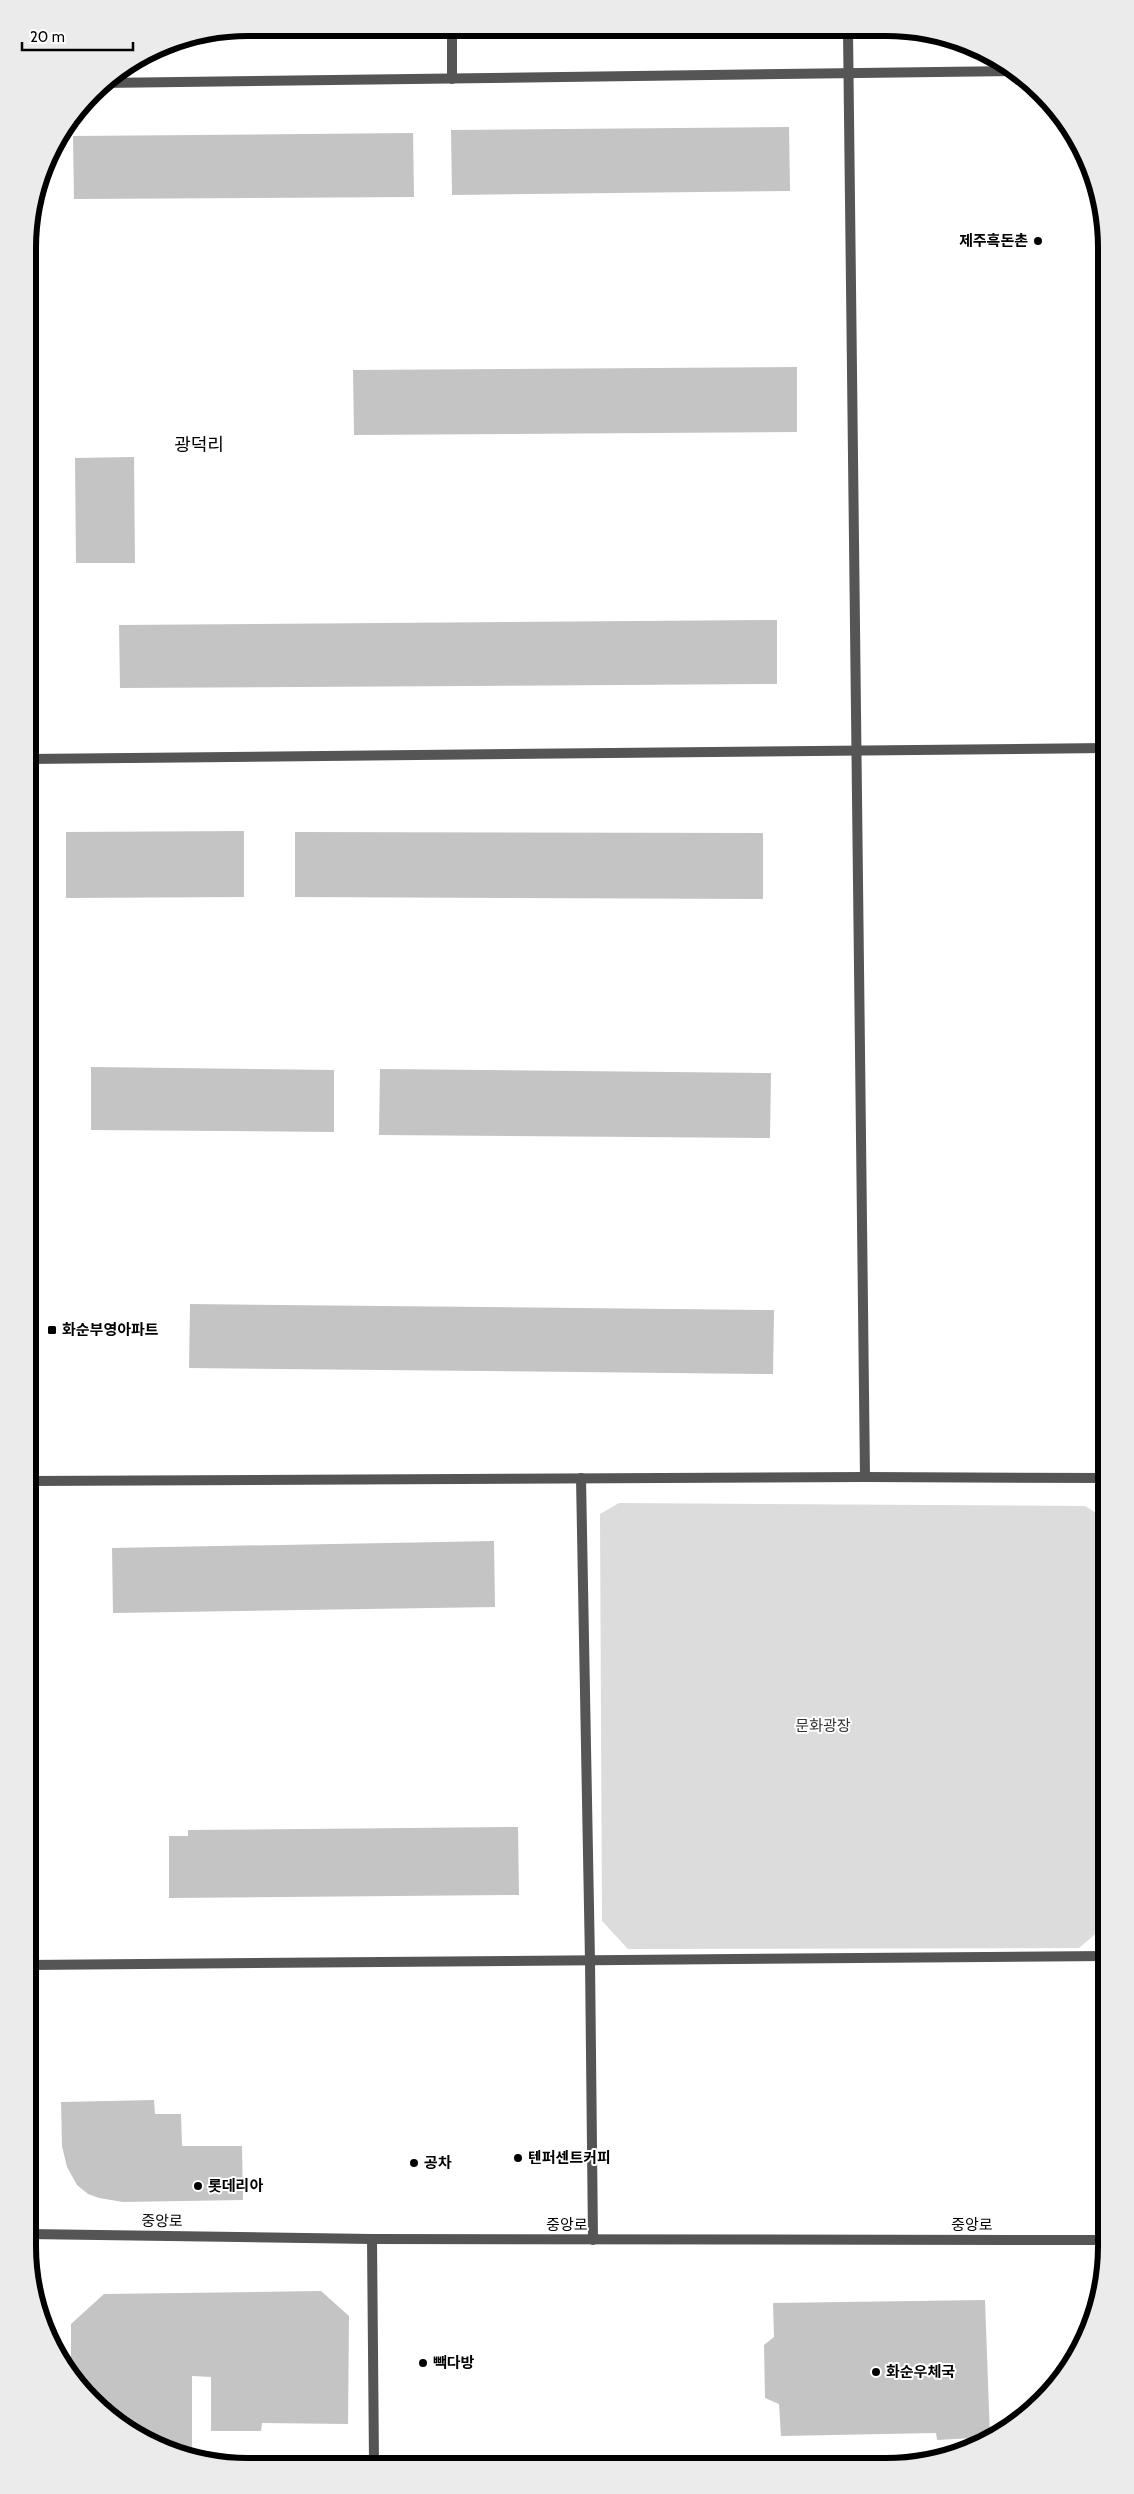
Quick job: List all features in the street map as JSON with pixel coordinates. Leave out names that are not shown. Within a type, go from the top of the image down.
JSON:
[{"type":"street","points":[[452,36],[452,79]]},
{"type":"street","points":[[848,36],[866,1477]]},
{"type":"street","points":[[116,83],[1003,72]]},
{"type":"street","points":[[36,760],[1098,748]]},
{"type":"street","points":[[36,1481],[866,1477],[1098,1478]]},
{"type":"street","points":[[581,1478],[593,2240]]},
{"type":"street","points":[[36,1965],[1098,1956]]},
{"type":"street","name":"중앙로","points":[[36,2234],[372,2239],[1098,2240]]},
{"type":"street","points":[[372,2239],[374,2458]]},
{"type":"green space","name":"문화광장","points":[[619,1503],[1085,1506],[1098,1514],[1098,1932],[1079,1948],[628,1949],[602,1921],[600,1514]]},
{"type":"building","points":[[789,127],[790,191],[452,195],[451,130]]},
{"type":"building","points":[[413,133],[414,197],[74,199],[73,136]]},
{"type":"building","points":[[797,367],[797,432],[354,435],[353,370]]},
{"type":"building","points":[[134,457],[135,563],[76,563],[75,458]]},
{"type":"building","points":[[777,620],[777,684],[120,688],[119,625]]},
{"type":"building","points":[[244,831],[244,897],[66,898],[66,832]]},
{"type":"building","points":[[295,832],[763,833],[763,899],[295,897]]},
{"type":"building","points":[[91,1067],[334,1070],[334,1132],[91,1130]]},
{"type":"building","points":[[380,1069],[771,1073],[770,1138],[379,1135]]},
{"type":"building","points":[[190,1304],[774,1310],[773,1374],[189,1368]]},
{"type":"building","points":[[494,1541],[495,1607],[113,1613],[112,1548]]},
{"type":"building","points":[[518,1827],[519,1895],[169,1898],[169,1836],[188,1836],[188,1830]]},
{"type":"building","points":[[154,2100],[155,2114],[181,2114],[182,2146],[242,2146],[243,2200],[123,2202],[88,2194],[77,2185],[67,2167],[62,2146],[61,2102]]},
{"type":"building","points":[[321,2291],[349,2316],[348,2424],[262,2423],[261,2431],[211,2431],[211,2377],[192,2376],[192,2450],[155,2436],[119,2414],[98,2396],[71,2361],[71,2324],[104,2294]]},
{"type":"building","name":"화순우체국","points":[[985,2300],[990,2430],[975,2438],[937,2440],[936,2433],[781,2436],[779,2404],[765,2398],[764,2345],[774,2337],[773,2303]]},
{"type":"place","name":"제주흑돈촌","points":[[1038,241]]},
{"type":"place","name":"화순부영아파트","points":[[52,1330]]},
{"type":"place","name":"텐퍼센트커피","points":[[518,2158]]},
{"type":"place","name":"공차","points":[[414,2163]]},
{"type":"place","name":"롯데리아","points":[[198,2186]]},
{"type":"place","name":"빽다방","points":[[423,2363]]},
{"type":"place","name":"화순우체국","points":[[876,2372]]},
{"type":"district","name":"광덕리","points":[[199,445]]}]
